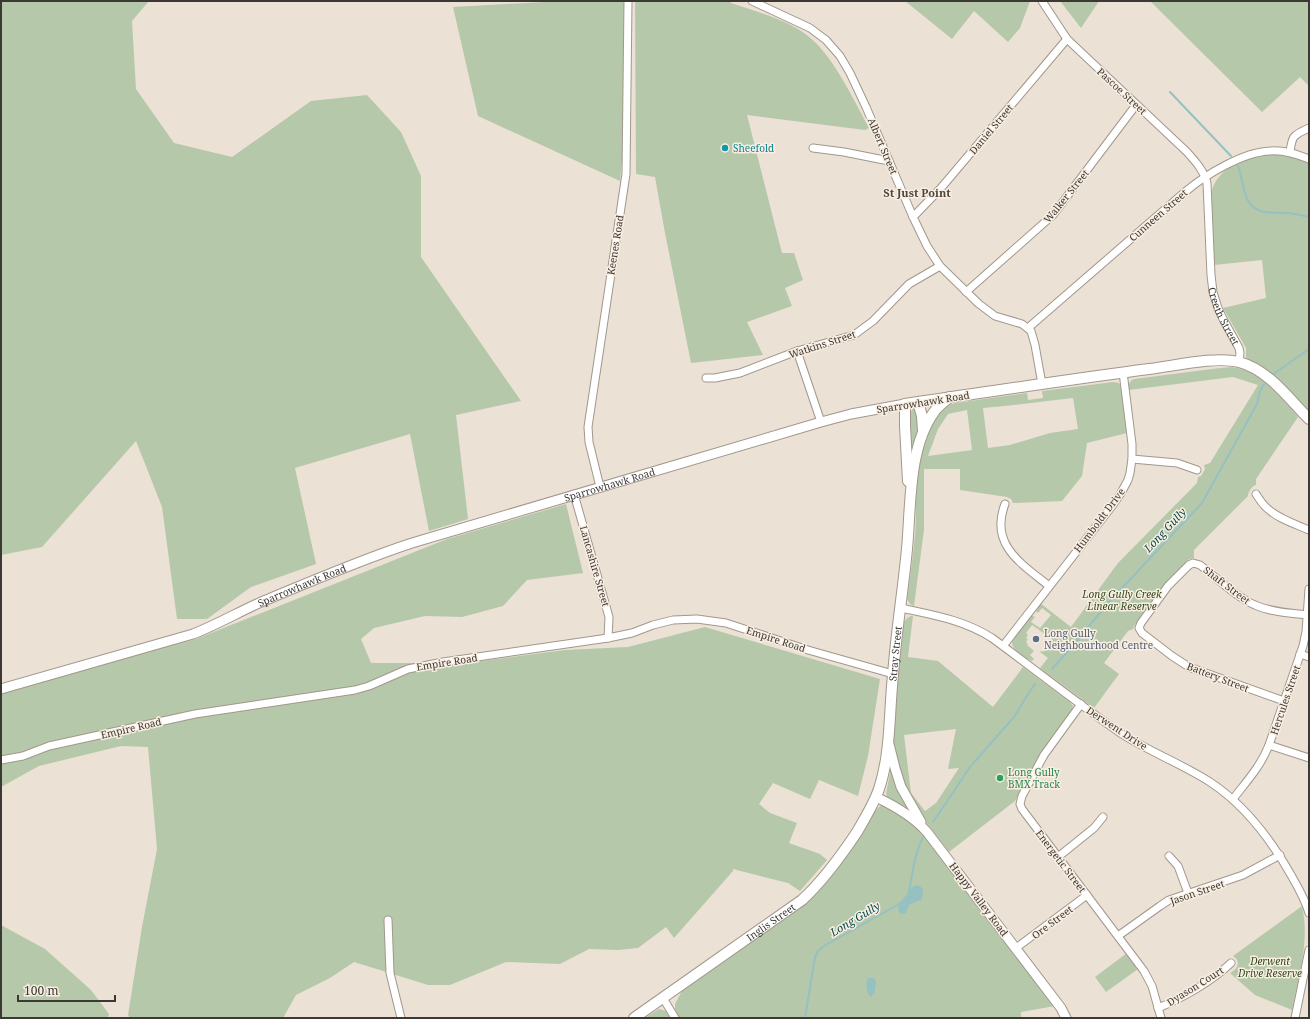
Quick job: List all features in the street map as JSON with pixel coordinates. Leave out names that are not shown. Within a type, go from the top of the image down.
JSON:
[{"type":"main road","name":"Sparrowhawk Road","points":[[905,404],[1123,372],[1213,361],[1226,360],[1239,362]]},
{"type":"main road","points":[[1239,362],[1263,374],[1309,419]]},
{"type":"main road","name":"Stray Street","points":[[876,797],[884,768],[888,737],[914,469],[923,432],[934,412],[950,397]]},
{"type":"main road","points":[[918,402],[922,416],[923,432]]},
{"type":"main road","name":"Stray Street","points":[[905,404],[910,509]]},
{"type":"main road","name":"Inglis Street","points":[[634,1018],[728,950],[794,906],[813,890],[846,848],[863,822],[876,797]]},
{"type":"street","name":"Keenes Road","points":[[600,487],[589,442],[588,427],[626,174],[628,1]]},
{"type":"street","name":"Albert Street","points":[[752,1],[810,28],[840,56],[866,107],[913,217],[927,246],[940,266],[979,304],[995,316],[1022,324],[1028,328]]},
{"type":"street","name":"Pascoe Street","points":[[1042,1],[1067,39],[1187,152],[1200,167],[1205,177]]},
{"type":"street","name":"Daniel Street","points":[[913,217],[940,188],[1067,39]]},
{"type":"street","name":"Walker Street","points":[[966,292],[1053,215],[1136,105]]},
{"type":"street","points":[[1290,152],[1291,142],[1294,135],[1309,128]]},
{"type":"street","points":[[812,148],[844,152],[889,161]]},
{"type":"street","name":"Cunneen Street","points":[[1028,328],[1185,192],[1205,177],[1232,163],[1254,154],[1270,151],[1290,152],[1309,159]]},
{"type":"street","name":"Creeth Street","points":[[1205,177],[1207,184],[1213,292],[1223,320],[1239,348],[1239,362]]},
{"type":"street","name":"Watkins Street","points":[[706,378],[715,378],[740,373],[797,352],[846,338],[859,332],[873,321],[909,284],[940,266]]},
{"type":"street","points":[[1028,328],[1031,331],[1034,340],[1042,384]]},
{"type":"street","points":[[797,352],[821,422]]},
{"type":"street","name":"Humboldt Drive","points":[[1003,646],[1121,493],[1130,473],[1132,444],[1123,372]]},
{"type":"street","name":"Sparrowhawk Road","points":[[1,689],[193,634],[258,604],[370,557],[412,543],[821,422],[851,414],[905,404]]},
{"type":"street","points":[[1132,459],[1177,463],[1197,470]]},
{"type":"street","name":"Lancashire Street","points":[[574,494],[609,617],[608,638]]},
{"type":"street","points":[[1256,494],[1267,509],[1274,514],[1309,530]]},
{"type":"street","points":[[1005,504],[1001,524],[1005,544],[1018,561],[1049,586]]},
{"type":"street","name":"Shaft Street","points":[[1139,628],[1152,607],[1168,586],[1189,565],[1194,563],[1200,565],[1238,595],[1256,606],[1307,615]]},
{"type":"street","name":"Hercules Street","points":[[1232,799],[1261,763],[1269,744],[1300,654],[1306,632],[1309,589]]},
{"type":"street","name":"Derwent Drive","points":[[900,608],[963,623],[981,631],[1124,735],[1210,783],[1232,799],[1255,822],[1280,855],[1307,901],[1309,913]]},
{"type":"street","name":"Empire Road","points":[[1,760],[23,756],[49,746],[195,714],[355,690],[369,686],[401,671],[421,666],[608,638],[632,633],[653,625],[673,620],[697,619],[726,623],[808,650],[893,674]]},
{"type":"street","name":"Battery Street","points":[[1139,628],[1142,633],[1189,667],[1284,701]]},
{"type":"street","points":[[1300,654],[1309,657]]},
{"type":"street","name":"Energetic Street","points":[[1081,704],[1044,755],[1020,802],[1022,809],[1144,971],[1152,986],[1161,1018]]},
{"type":"street","points":[[888,737],[901,787],[927,832]]},
{"type":"street","points":[[1269,744],[1309,758]]},
{"type":"street","name":"Happy Valley Road","points":[[876,797],[905,812],[918,822],[927,832],[1061,1008],[1066,1018]]},
{"type":"street","points":[[1058,857],[1094,828],[1103,816]]},
{"type":"street","name":"Jason Street","points":[[1118,936],[1169,900],[1243,875],[1280,855]]},
{"type":"street","points":[[1170,856],[1178,866],[1188,893]]},
{"type":"street","name":"Ore Street","points":[[1016,948],[1087,895]]},
{"type":"street","points":[[388,920],[390,972],[401,1018]]},
{"type":"street","points":[[1294,1018],[1309,950]]},
{"type":"street","name":"Dyason Court","points":[[1158,1008],[1214,977],[1231,963]]},
{"type":"street","points":[[663,998],[675,1018]]},
{"type":"green space","points":[[1,1],[149,1],[132,21],[136,89],[174,143],[232,157],[311,101],[367,95],[401,132],[421,176],[421,257],[521,401],[456,415],[468,519],[429,531],[410,434],[295,468],[316,564],[251,587],[207,619],[177,619],[162,507],[136,441],[42,547],[1,555]]},
{"type":"green space","points":[[562,1],[624,1],[623,150],[620,181],[478,116],[453,7]]},
{"type":"green space","points":[[635,1],[730,1],[731,3],[769,16],[796,28],[814,41],[833,64],[869,128],[865,130],[747,115],[782,253],[794,253],[803,280],[785,288],[792,306],[747,322],[763,355],[691,363],[655,177],[636,174]]},
{"type":"green space","points":[[905,1],[1030,1],[1020,28],[1008,42],[974,11],[952,39]]},
{"type":"green space","points":[[1060,1],[1099,1],[1081,28]]},
{"type":"green space","points":[[1150,1],[1309,1],[1309,86],[1300,77],[1262,112]]},
{"type":"green space","points":[[1270,154],[1291,156],[1309,163],[1309,414],[1261,367],[1246,358],[1246,348],[1223,308],[1266,298],[1262,260],[1214,265],[1211,197],[1212,190],[1216,182],[1221,175],[1235,164],[1244,160]]},
{"type":"green space","name":"Long Gully Creek Linear Reserve","points":[[1232,367],[1253,374],[1270,385],[1298,417],[1256,479],[1256,485],[1250,489],[1248,496],[1194,550],[1194,558],[1189,559],[1164,586],[1133,629],[1128,631],[1104,663],[1119,674],[1094,708],[1040,668],[1048,658],[1040,652],[1043,652],[1052,639],[1032,625],[1026,633],[1028,635],[1026,638],[1028,639],[1026,642],[1028,644],[1027,645],[1034,651],[1030,655],[1034,659],[1032,661],[1022,656],[1014,648],[1012,641],[1031,615],[1035,617],[1031,622],[1040,628],[1051,615],[1042,608],[1038,613],[1036,611],[1040,603],[1071,627],[1118,563],[1197,483],[1198,477],[1201,476],[1205,469],[1204,465],[1210,463],[1258,385],[1233,377],[1129,390],[1130,382],[1134,379]]},
{"type":"green space","points":[[1113,382],[1119,383],[1122,389],[1127,433],[1087,443],[1082,476],[1062,501],[1013,503],[1011,499],[1007,497],[960,490],[960,469],[924,469],[924,530],[914,606],[910,604],[907,599],[915,535],[917,471],[924,441],[933,421],[946,407],[955,403],[1027,393],[1028,400],[1043,398],[1042,391]],"holes":[[[1073,398],[1078,429],[1050,433],[1010,445],[988,448],[983,408]],[[967,410],[972,450],[928,456],[938,429],[948,414]]]},
{"type":"green space","points":[[913,408],[915,408],[920,427],[912,459],[909,425]]},
{"type":"green space","points":[[566,504],[583,573],[527,580],[503,606],[462,617],[425,616],[374,628],[361,639],[371,663],[465,663],[565,650],[628,647],[705,627],[880,679],[868,756],[858,796],[819,780],[810,799],[773,783],[759,804],[770,813],[797,823],[789,843],[820,854],[827,860],[800,891],[788,883],[733,869],[733,871],[674,938],[666,927],[638,948],[618,950],[589,949],[560,964],[506,962],[450,985],[428,985],[354,962],[330,978],[296,995],[283,1018],[130,1018],[128,1015],[142,927],[157,849],[148,747],[121,746],[39,766],[1,787],[1,691],[196,639],[447,539]]},
{"type":"green space","points":[[913,616],[908,657],[938,661],[993,707],[1023,667],[1070,702],[1073,706],[1071,712],[1040,755],[1015,801],[949,852],[914,806],[906,791],[893,746],[900,657],[904,622],[907,618]],"holes":[[[956,729],[948,769],[959,768],[936,803],[925,811],[911,793],[904,735]]]},
{"type":"green space","points":[[891,767],[909,809],[888,798],[886,794]]},
{"type":"green space","points":[[881,805],[903,815],[924,834],[1055,1006],[1021,1012],[1021,1018],[679,1018],[675,1009],[675,1004],[682,991],[736,951],[790,915],[813,897],[826,883],[843,860],[876,810]]},
{"type":"green space","name":"Derwent Drive Reserve","points":[[1302,906],[1305,932],[1303,958],[1292,1010],[1255,995],[1230,973],[1235,970],[1238,965],[1236,958],[1233,956]]},
{"type":"green space","points":[[1,925],[45,949],[91,990],[109,1014],[108,1018],[1,1018]]},
{"type":"green space","points":[[1127,953],[1138,969],[1106,992],[1095,977]]},
{"type":"green space","points":[[659,1009],[666,1011],[670,1018],[645,1018]]},
{"type":"water","points":[[917,885],[923,890],[922,899],[909,905],[906,913],[900,914],[898,909],[900,902],[912,887]]},
{"type":"water","points":[[868,978],[874,978],[876,982],[875,991],[871,997],[869,996],[866,988]]},
{"type":"waterway","points":[[1170,92],[1231,156]]},
{"type":"waterway","points":[[1238,166],[1247,199],[1255,208],[1265,212],[1288,213],[1309,217]]},
{"type":"waterway","name":"Long Gully","points":[[1272,375],[1309,349]]},
{"type":"waterway","name":"Long Gully","points":[[1052,669],[1108,603],[1202,503],[1257,404],[1260,391],[1264,384]]},
{"type":"waterway","name":"Long Gully","points":[[933,822],[970,767],[1014,717],[1035,684]]},
{"type":"waterway","name":"Long Gully","points":[[909,891],[916,857],[923,837]]},
{"type":"waterway","name":"Long Gully","points":[[805,1018],[815,957],[818,951],[824,946],[901,903]]},
{"type":"place","name":"Sheefold","points":[[725,148]]},
{"type":"place","name":"Long Gully Neighbourhood Centre","points":[[1036,639]]},
{"type":"place","name":"Long Gully BMX Track","points":[[1000,778]]},
{"type":"district","name":"St Just Point","points":[[917,193]]}]
